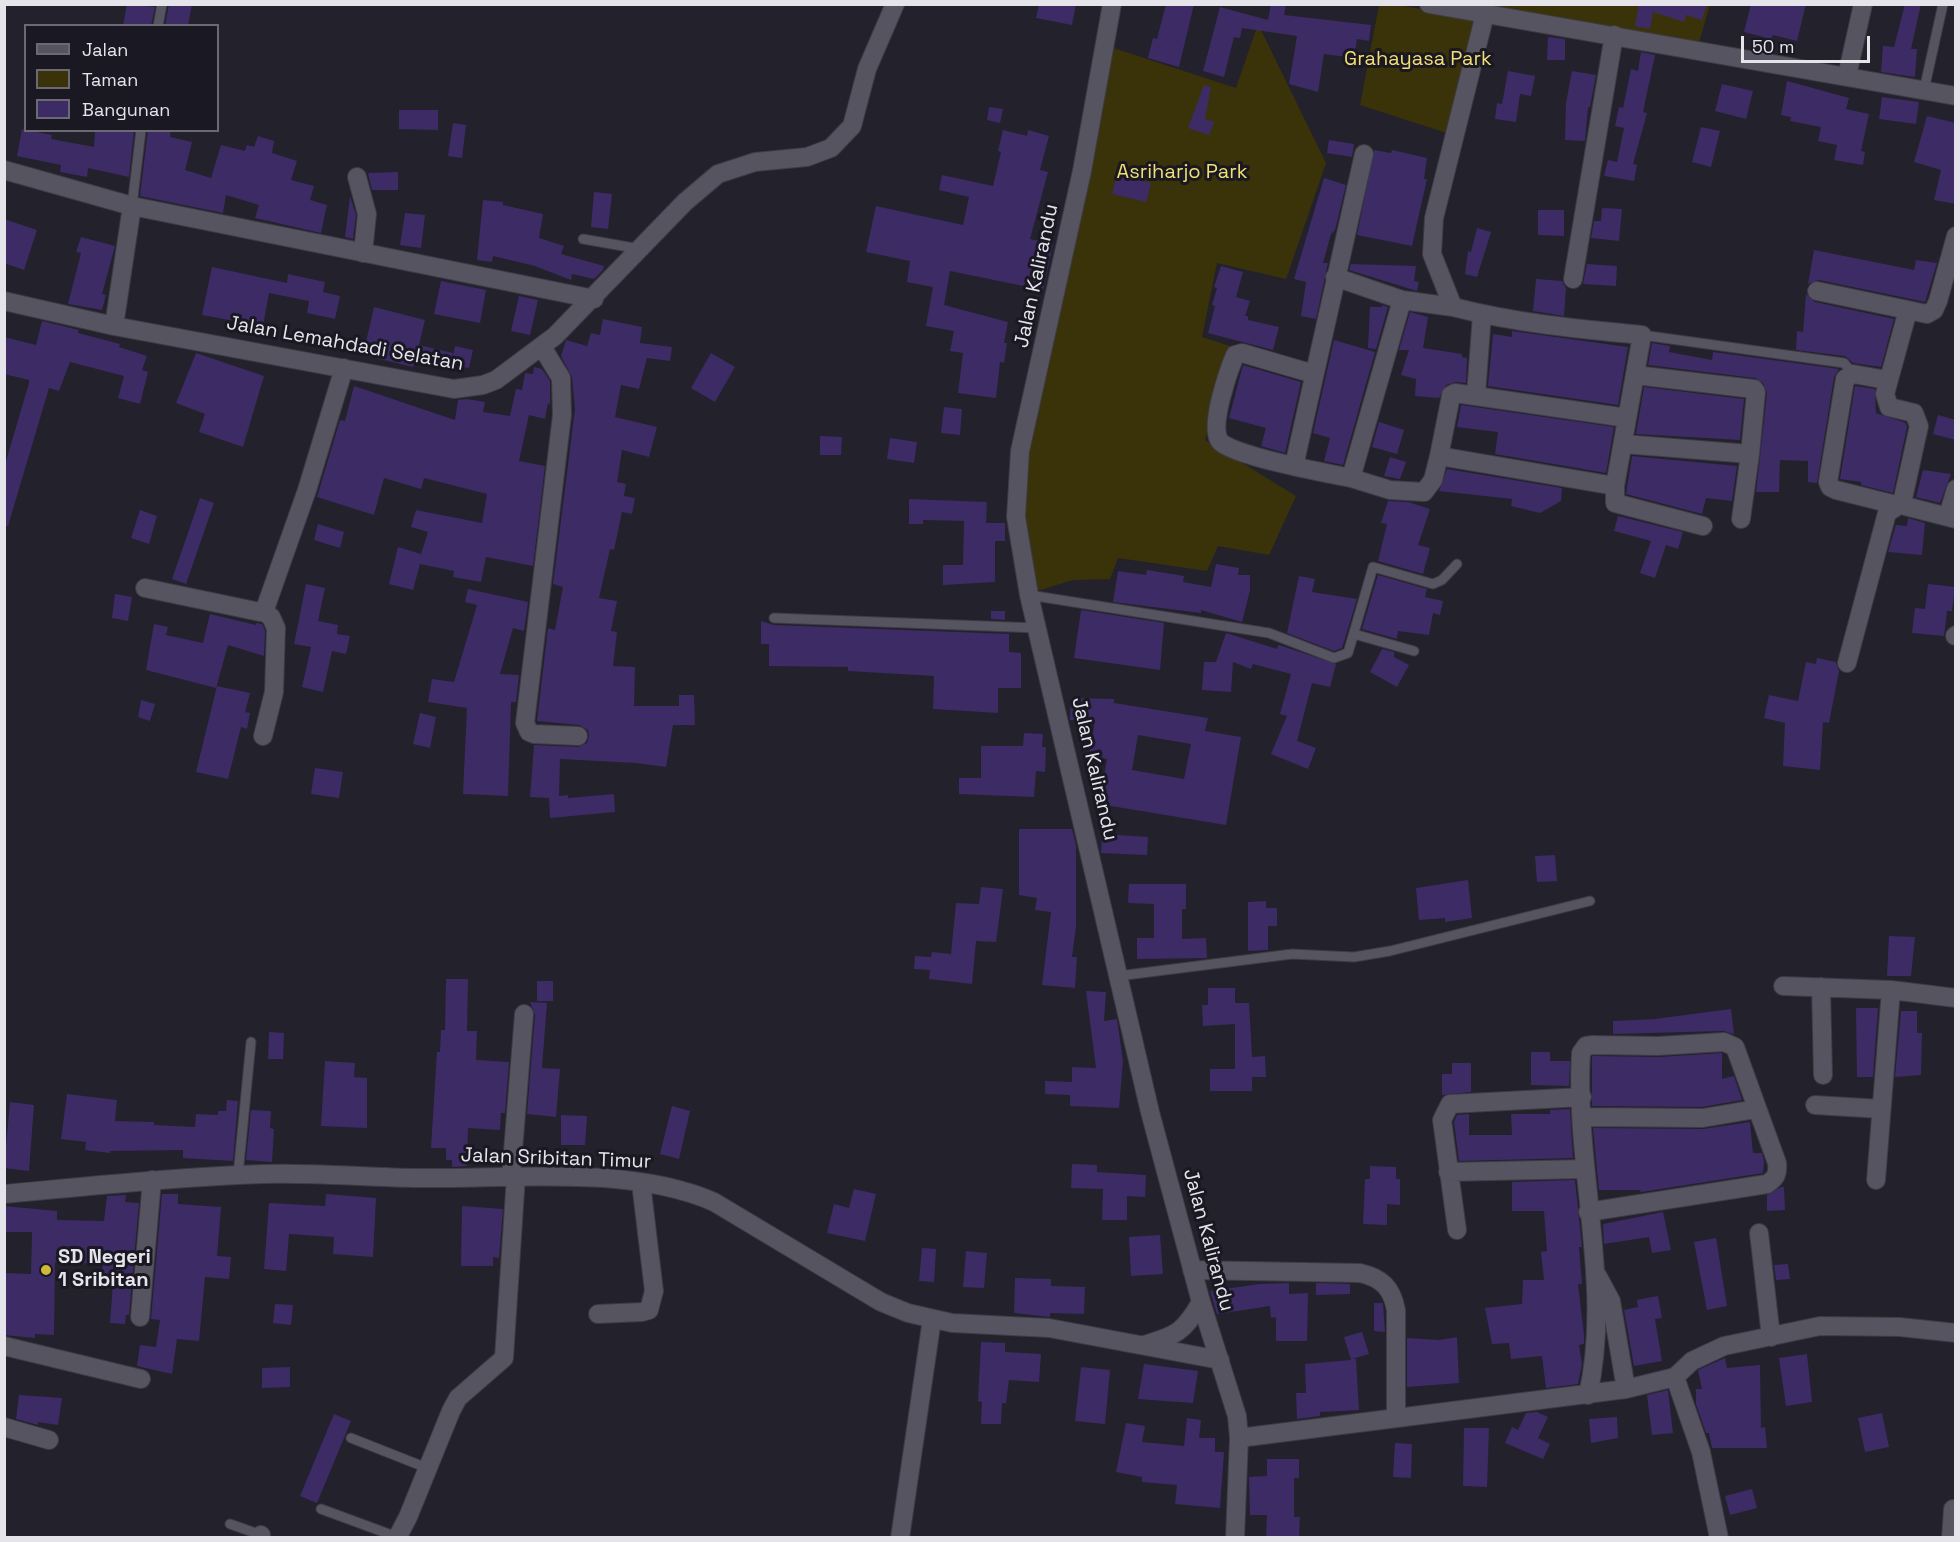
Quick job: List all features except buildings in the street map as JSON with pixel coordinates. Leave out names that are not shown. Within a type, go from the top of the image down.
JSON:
[{"type":"street","name":"Jalan Lemahdadi Selatan","points":[[4,301],[114,326],[454,389],[496,380],[542,346],[594,298],[685,202],[718,174],[775,158],[807,157],[831,148],[844,136],[852,126],[867,69],[895,4]]},
{"type":"street","points":[[1430,4],[1956,96]]},
{"type":"street","points":[[1847,76],[1863,4]]},
{"type":"street","name":"Jalan Kalirandu","points":[[1112,5],[1082,171],[1020,451],[1016,517],[1029,595],[1150,1112],[1201,1302],[1237,1416],[1239,1438],[1235,1538]]},
{"type":"street","points":[[1453,307],[1432,254],[1434,218],[1485,14]]},
{"type":"street","points":[[1573,279],[1614,35]]},
{"type":"street","points":[[1294,466],[1364,154]]},
{"type":"street","points":[[4,170],[132,206],[594,298]]},
{"type":"street","points":[[357,177],[367,214],[363,253]]},
{"type":"street","points":[[114,326],[132,206]]},
{"type":"street","points":[[1816,291],[1927,314],[1934,310],[1956,236]]},
{"type":"street","points":[[1335,278],[1402,300],[1564,328],[1642,335],[1615,486],[1615,503],[1703,526]]},
{"type":"street","points":[[1351,478],[1402,300]]},
{"type":"street","points":[[1847,663],[1887,513],[1899,504],[1919,426],[1914,413],[1888,407],[1885,401],[1887,380],[1908,310]]},
{"type":"street","points":[[1476,395],[1482,314]]},
{"type":"street","points":[[542,346],[561,378],[562,415],[525,723],[529,732],[534,734],[578,736]]},
{"type":"street","points":[[1314,374],[1238,353],[1233,358],[1215,422],[1217,437],[1228,448],[1294,466],[1351,478],[1390,490],[1424,492],[1433,480],[1451,395],[1476,395],[1627,418]]},
{"type":"street","points":[[263,611],[307,490],[344,368]]},
{"type":"street","points":[[1887,380],[1853,374],[1845,379],[1828,482],[1830,487],[1952,518],[1956,489]]},
{"type":"street","points":[[1635,375],[1754,389],[1756,392],[1750,454],[1741,519]]},
{"type":"street","points":[[1623,444],[1750,454]]},
{"type":"street","points":[[1439,456],[1615,486]]},
{"type":"street","points":[[145,588],[263,611],[271,617],[276,628],[274,692],[263,736]]},
{"type":"street","points":[[1783,986],[1891,990],[1956,998]]},
{"type":"street","points":[[1821,987],[1823,1075]]},
{"type":"street","points":[[1876,1180],[1891,990]]},
{"type":"street","points":[[397,1537],[408,1517],[458,1398],[504,1358],[524,1014]]},
{"type":"street","points":[[1588,1212],[1767,1184],[1774,1180],[1778,1173],[1777,1164],[1756,1109],[1739,1053],[1731,1043],[1586,1046],[1581,1053],[1585,1169],[1588,1212],[1596,1274],[1595,1364],[1588,1395]]},
{"type":"street","points":[[1457,1230],[1442,1120],[1450,1104],[1582,1097]]},
{"type":"street","points":[[1815,1105],[1881,1109]]},
{"type":"street","points":[[1583,1117],[1703,1118],[1756,1109]]},
{"type":"street","points":[[1448,1172],[1585,1169]]},
{"type":"street","name":"Jalan Sribitan Timur","points":[[4,1194],[152,1180],[238,1175],[422,1178],[513,1176],[641,1183],[686,1190],[747,1221],[881,1302],[908,1313],[952,1323],[1049,1328],[1220,1360]]},
{"type":"street","points":[[140,1317],[152,1180]]},
{"type":"street","points":[[598,1314],[642,1312],[649,1310],[652,1303],[654,1291],[641,1183]]},
{"type":"street","points":[[1759,1233],[1771,1337]]},
{"type":"street","points":[[1192,1270],[1360,1273],[1374,1276],[1386,1285],[1394,1296],[1396,1418]]},
{"type":"street","points":[[1596,1274],[1611,1301],[1626,1389]]},
{"type":"street","name":"Jalan Sribitan Timur","points":[[1143,1346],[1174,1336],[1184,1329],[1201,1302]]},
{"type":"street","points":[[900,1538],[932,1319]]},
{"type":"street","points":[[1239,1438],[1626,1389],[1675,1377],[1692,1361],[1724,1346],[1820,1326],[1900,1327],[1956,1333]]},
{"type":"street","points":[[4,1346],[141,1379]]},
{"type":"street","points":[[1675,1377],[1701,1452],[1719,1538]]},
{"type":"street","points":[[4,1427],[50,1440]]},
{"type":"street","points":[[1951,1538],[1953,1509]]},
{"type":"lane","points":[[158,24],[162,4]]},
{"type":"lane","points":[[1924,90],[1943,4]]},
{"type":"lane","points":[[132,206],[141,132]]},
{"type":"lane","points":[[583,239],[642,249]]},
{"type":"lane","points":[[1642,335],[1844,363],[1853,374]]},
{"type":"lane","points":[[1029,595],[1269,633],[1334,658],[1348,653],[1373,567],[1433,584],[1442,580],[1456,564]]},
{"type":"lane","points":[[774,618],[1038,628]]},
{"type":"lane","points":[[1354,634],[1414,651]]},
{"type":"lane","points":[[1118,976],[1292,954],[1354,957],[1390,951],[1590,901]]},
{"type":"lane","points":[[238,1175],[251,1042]]},
{"type":"lane","points":[[351,1438],[427,1468]]},
{"type":"lane","points":[[321,1509],[397,1537]]},
{"type":"lane","points":[[230,1524],[263,1537]]},
{"type":"green space","name":"Grahayasa Park","points":[[1379,5],[1398,5],[1477,19],[1450,134],[1360,105]]},
{"type":"green space","points":[[1448,5],[1710,5],[1697,49]]},
{"type":"green space","name":"Asriharjo Park","points":[[1258,24],[1326,163],[1286,279],[1217,263],[1202,337],[1233,347],[1205,440],[1296,496],[1269,555],[1218,546],[1207,571],[1118,558],[1110,579],[1073,580],[1037,591],[1022,528],[1021,451],[1110,47],[1236,88]]},
{"type":"place","name":"SD Negeri 1 Sribitan","points":[[46,1270]]}]
